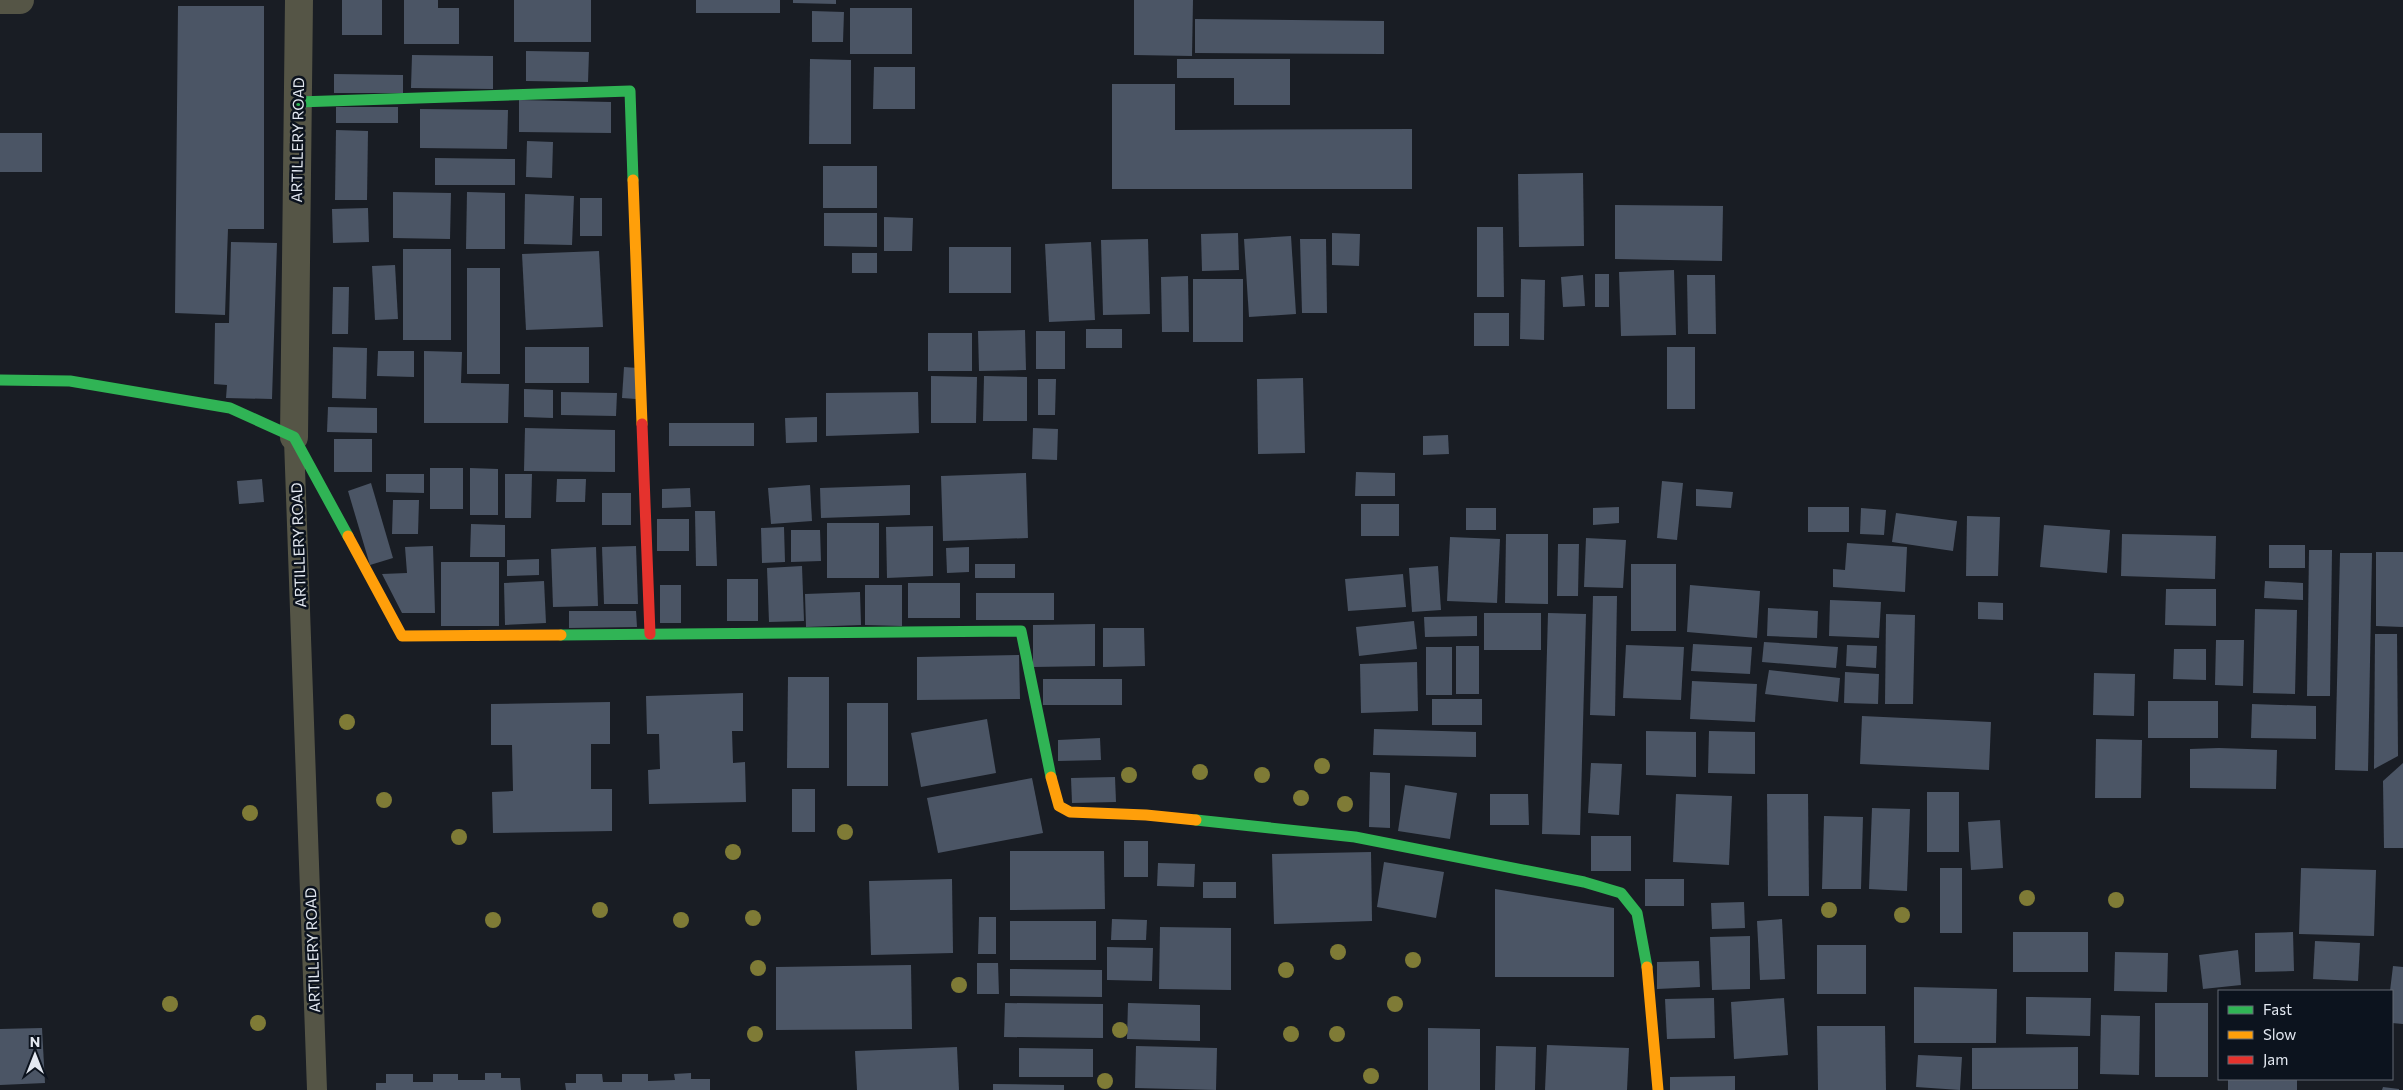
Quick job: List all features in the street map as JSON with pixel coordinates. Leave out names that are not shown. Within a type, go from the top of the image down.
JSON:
[{"type":"street","points":[[0,0],[20,0]]},
{"type":"street","name":"ARTILLERY ROAD","points":[[294,437],[299,0]]},
{"type":"street","points":[[298,102],[630,91],[650,634]]},
{"type":"street","points":[[0,380],[70,381],[230,408],[294,437],[402,636],[1021,631],[1024,638],[1055,796],[1059,806],[1070,812],[1146,815],[1355,837],[1584,882],[1620,893],[1637,913],[1646,953],[1658,1090]]},
{"type":"lane","name":"ARTILLERY ROAD","points":[[294,437],[317,1090]]},
{"type":"building","points":[[342,0],[382,0],[382,35],[342,35]]},
{"type":"building","points":[[404,0],[438,0],[438,8],[459,8],[459,44],[404,44]]},
{"type":"building","points":[[514,0],[591,0],[591,42],[514,42]]},
{"type":"building","points":[[696,0],[780,0],[780,13],[696,13]]},
{"type":"building","points":[[793,0],[836,0],[836,4],[793,3]]},
{"type":"building","points":[[1134,0],[1193,0],[1192,56],[1134,55]]},
{"type":"building","points":[[178,6],[264,6],[264,229],[228,229],[225,315],[175,313]]},
{"type":"building","points":[[850,8],[912,8],[912,54],[850,54]]},
{"type":"building","points":[[812,11],[844,12],[843,42],[812,42]]},
{"type":"building","points":[[1195,19],[1384,21],[1384,54],[1195,53]]},
{"type":"building","points":[[526,51],[589,52],[588,82],[526,81]]},
{"type":"building","points":[[412,55],[493,56],[493,89],[411,88]]},
{"type":"building","points":[[810,59],[851,60],[851,144],[809,144]]},
{"type":"building","points":[[1177,59],[1290,59],[1290,105],[1234,105],[1234,78],[1177,78]]},
{"type":"building","points":[[874,67],[915,67],[915,109],[873,109]]},
{"type":"building","points":[[334,74],[403,75],[403,93],[334,93]]},
{"type":"building","points":[[1112,84],[1175,84],[1175,130],[1412,129],[1412,189],[1112,189]]},
{"type":"building","points":[[519,100],[611,102],[611,133],[519,132]]},
{"type":"building","points":[[336,107],[398,107],[398,123],[336,123]]},
{"type":"building","points":[[420,109],[508,110],[507,149],[420,148]]},
{"type":"building","points":[[336,130],[368,131],[367,200],[335,200]]},
{"type":"building","points":[[0,133],[42,133],[42,172],[0,172]]},
{"type":"building","points":[[527,141],[553,142],[552,178],[526,177]]},
{"type":"building","points":[[435,158],[515,159],[515,185],[435,185]]},
{"type":"building","points":[[823,166],[877,166],[877,208],[823,208]]},
{"type":"building","points":[[1583,173],[1584,246],[1519,247],[1518,174]]},
{"type":"building","points":[[393,192],[451,193],[450,239],[393,238]]},
{"type":"building","points":[[467,192],[505,193],[505,249],[466,249]]},
{"type":"building","points":[[525,194],[574,196],[572,245],[524,244]]},
{"type":"building","points":[[580,198],[602,198],[602,236],[580,236]]},
{"type":"building","points":[[1615,205],[1723,206],[1722,261],[1615,259]]},
{"type":"building","points":[[368,208],[369,242],[333,243],[332,209]]},
{"type":"building","points":[[824,213],[877,213],[877,247],[824,246]]},
{"type":"building","points":[[884,217],[913,218],[912,251],[884,251]]},
{"type":"building","points":[[1477,227],[1503,227],[1504,297],[1477,297]]},
{"type":"building","points":[[1238,233],[1239,270],[1202,271],[1201,234]]},
{"type":"building","points":[[1332,233],[1360,234],[1359,266],[1332,265]]},
{"type":"building","points":[[1291,236],[1296,314],[1249,317],[1244,239]]},
{"type":"building","points":[[1148,239],[1150,314],[1103,315],[1101,240]]},
{"type":"building","points":[[1300,239],[1326,239],[1327,313],[1302,313]]},
{"type":"building","points":[[231,242],[277,243],[272,399],[226,398],[227,385],[214,384],[215,323],[229,323]]},
{"type":"building","points":[[1091,242],[1095,320],[1049,322],[1045,244]]},
{"type":"building","points":[[949,247],[1011,247],[1011,293],[949,293]]},
{"type":"building","points":[[403,249],[451,249],[451,340],[403,340]]},
{"type":"building","points":[[599,251],[603,327],[526,330],[522,254]]},
{"type":"building","points":[[852,253],[877,253],[877,273],[852,273]]},
{"type":"building","points":[[395,265],[398,319],[375,320],[372,266]]},
{"type":"building","points":[[467,268],[500,268],[500,374],[467,374]]},
{"type":"building","points":[[1674,270],[1676,335],[1621,336],[1619,272]]},
{"type":"building","points":[[1595,274],[1609,274],[1609,307],[1595,307]]},
{"type":"building","points":[[1583,275],[1585,306],[1563,307],[1561,277]]},
{"type":"building","points":[[1687,275],[1715,275],[1716,334],[1688,334]]},
{"type":"building","points":[[1188,276],[1189,332],[1162,332],[1161,277]]},
{"type":"building","points":[[1193,279],[1243,279],[1243,342],[1193,342]]},
{"type":"building","points":[[1521,279],[1545,280],[1544,340],[1520,339]]},
{"type":"building","points":[[333,287],[349,287],[348,334],[332,334]]},
{"type":"building","points":[[1474,313],[1509,313],[1509,346],[1474,346]]},
{"type":"building","points":[[1086,329],[1122,329],[1122,348],[1086,348]]},
{"type":"building","points":[[1025,330],[1026,370],[979,371],[978,331]]},
{"type":"building","points":[[1036,331],[1065,331],[1065,369],[1036,369]]},
{"type":"building","points":[[928,333],[972,333],[972,371],[928,371]]},
{"type":"building","points":[[333,347],[367,348],[366,399],[332,398]]},
{"type":"building","points":[[525,347],[589,347],[589,383],[525,383]]},
{"type":"building","points":[[1667,347],[1695,347],[1695,409],[1667,409]]},
{"type":"building","points":[[378,351],[414,351],[414,377],[377,376]]},
{"type":"building","points":[[424,351],[462,352],[461,383],[509,384],[508,423],[424,423]]},
{"type":"building","points":[[624,367],[638,368],[636,399],[622,398]]},
{"type":"building","points":[[931,376],[977,377],[976,423],[931,423]]},
{"type":"building","points":[[984,376],[1027,377],[1027,421],[983,421]]},
{"type":"building","points":[[1303,378],[1305,453],[1258,454],[1257,379]]},
{"type":"building","points":[[1038,379],[1056,379],[1055,415],[1038,415]]},
{"type":"building","points":[[524,389],[553,390],[553,418],[524,417]]},
{"type":"building","points":[[561,392],[617,393],[616,416],[561,415]]},
{"type":"building","points":[[918,392],[919,433],[826,436],[826,393]]},
{"type":"building","points":[[328,407],[377,408],[377,433],[327,432]]},
{"type":"building","points":[[817,417],[817,442],[786,443],[785,418]]},
{"type":"building","points":[[669,423],[754,423],[754,446],[669,446]]},
{"type":"building","points":[[525,428],[615,430],[615,472],[524,471]]},
{"type":"building","points":[[1033,428],[1058,429],[1057,460],[1032,459]]},
{"type":"building","points":[[1448,435],[1449,454],[1423,455],[1423,436]]},
{"type":"building","points":[[334,439],[372,439],[372,472],[334,472]]},
{"type":"building","points":[[430,468],[463,468],[463,509],[430,509]]},
{"type":"building","points":[[470,468],[498,469],[498,515],[470,515]]},
{"type":"building","points":[[1356,472],[1395,473],[1395,496],[1355,496]]},
{"type":"building","points":[[1026,473],[1028,538],[943,541],[941,476]]},
{"type":"building","points":[[386,474],[424,474],[424,493],[386,492]]},
{"type":"building","points":[[505,474],[532,474],[531,518],[505,518]]},
{"type":"building","points":[[262,479],[264,502],[239,504],[237,481]]},
{"type":"building","points":[[557,479],[586,479],[585,502],[556,502]]},
{"type":"building","points":[[1662,481],[1683,483],[1677,540],[1657,538]]},
{"type":"building","points":[[371,483],[393,558],[370,565],[348,491]]},
{"type":"building","points":[[810,485],[812,521],[771,524],[768,488]]},
{"type":"building","points":[[910,485],[910,515],[821,518],[820,488]]},
{"type":"building","points":[[690,488],[691,507],[662,508],[662,489]]},
{"type":"building","points":[[1696,489],[1733,492],[1731,508],[1696,506]]},
{"type":"building","points":[[602,493],[631,493],[631,525],[602,525]]},
{"type":"building","points":[[393,500],[419,500],[418,534],[392,534]]},
{"type":"building","points":[[1361,504],[1399,504],[1399,536],[1361,536]]},
{"type":"building","points":[[1619,507],[1619,523],[1593,525],[1593,508]]},
{"type":"building","points":[[1808,507],[1849,507],[1849,532],[1808,532]]},
{"type":"building","points":[[1466,508],[1496,508],[1496,530],[1466,530]]},
{"type":"building","points":[[1861,508],[1886,510],[1884,535],[1860,534]]},
{"type":"building","points":[[695,511],[715,511],[717,566],[696,566]]},
{"type":"building","points":[[1896,513],[1957,521],[1953,551],[1892,542]]},
{"type":"building","points":[[1967,516],[2000,517],[1998,576],[1966,576]]},
{"type":"building","points":[[657,519],[689,519],[689,551],[657,551]]},
{"type":"building","points":[[827,523],[879,523],[879,578],[827,578]]},
{"type":"building","points":[[471,524],[505,525],[505,557],[470,557]]},
{"type":"building","points":[[2044,525],[2110,530],[2107,573],[2040,567]]},
{"type":"building","points":[[933,526],[933,576],[887,578],[886,527]]},
{"type":"building","points":[[784,527],[785,562],[762,563],[761,528]]},
{"type":"building","points":[[791,530],[820,530],[821,561],[791,562]]},
{"type":"building","points":[[1506,534],[1548,534],[1548,604],[1505,603]]},
{"type":"building","points":[[2122,534],[2216,536],[2215,579],[2121,576]]},
{"type":"building","points":[[1450,537],[1500,539],[1497,603],[1447,601]]},
{"type":"building","points":[[1586,538],[1626,540],[1623,588],[1584,587]]},
{"type":"building","points":[[1847,543],[1907,547],[1905,592],[1833,587],[1833,569],[1845,570]]},
{"type":"building","points":[[1558,544],[1579,544],[1578,596],[1557,596]]},
{"type":"building","points":[[2269,545],[2305,545],[2305,568],[2269,568]]},
{"type":"building","points":[[433,546],[435,613],[402,613],[382,574],[407,573],[405,547]]},
{"type":"building","points":[[636,546],[638,604],[604,604],[602,547]]},
{"type":"building","points":[[596,547],[598,606],[553,607],[551,549]]},
{"type":"building","points":[[969,547],[969,572],[947,573],[946,548]]},
{"type":"building","points":[[2309,550],[2332,550],[2330,696],[2307,696]]},
{"type":"building","points":[[2376,552],[2403,552],[2403,627],[2376,626]]},
{"type":"building","points":[[2340,553],[2372,553],[2368,771],[2335,770]]},
{"type":"building","points":[[539,559],[539,575],[507,576],[507,560]]},
{"type":"building","points":[[441,562],[499,562],[499,626],[441,626]]},
{"type":"building","points":[[975,564],[1015,564],[1015,578],[975,578]]},
{"type":"building","points":[[1631,564],[1676,564],[1676,631],[1631,631]]},
{"type":"building","points":[[802,566],[804,621],[769,622],[767,568]]},
{"type":"building","points":[[1438,566],[1441,610],[1412,612],[1409,568]]},
{"type":"building","points":[[1403,574],[1406,607],[1348,611],[1345,579]]},
{"type":"building","points":[[727,579],[758,579],[758,621],[727,621]]},
{"type":"building","points":[[544,581],[546,623],[505,625],[504,583]]},
{"type":"building","points":[[2265,581],[2303,583],[2303,600],[2264,598]]},
{"type":"building","points":[[908,583],[960,583],[960,618],[908,618]]},
{"type":"building","points":[[660,585],[681,585],[681,623],[660,623]]},
{"type":"building","points":[[865,585],[902,585],[902,626],[865,625]]},
{"type":"building","points":[[1690,585],[1760,591],[1757,638],[1687,632]]},
{"type":"building","points":[[2166,589],[2216,589],[2216,626],[2165,625]]},
{"type":"building","points":[[860,592],[861,625],[806,627],[805,594]]},
{"type":"building","points":[[976,593],[1054,593],[1054,620],[976,620]]},
{"type":"building","points":[[1593,596],[1617,596],[1615,716],[1590,715]]},
{"type":"building","points":[[1830,600],[1881,602],[1879,638],[1829,636]]},
{"type":"building","points":[[1978,602],[2003,603],[2003,620],[1978,619]]},
{"type":"building","points":[[1768,608],[1818,611],[1817,638],[1767,636]]},
{"type":"building","points":[[2255,609],[2297,610],[2295,694],[2253,693]]},
{"type":"building","points":[[569,611],[636,611],[637,627],[569,628]]},
{"type":"building","points":[[1484,613],[1541,613],[1541,650],[1484,650]]},
{"type":"building","points":[[1548,613],[1586,614],[1580,835],[1542,834]]},
{"type":"building","points":[[1886,614],[1915,615],[1913,704],[1885,704]]},
{"type":"building","points":[[1477,616],[1477,636],[1425,637],[1424,617]]},
{"type":"building","points":[[1414,621],[1417,649],[1359,656],[1356,627]]},
{"type":"building","points":[[1095,624],[1095,666],[1033,667],[1033,625]]},
{"type":"building","points":[[1103,628],[1144,628],[1145,666],[1103,667]]},
{"type":"building","points":[[2375,634],[2397,634],[2398,756],[2374,769]]},
{"type":"building","points":[[2216,640],[2244,640],[2243,686],[2215,685]]},
{"type":"building","points":[[1764,642],[1838,647],[1836,668],[1762,662]]},
{"type":"building","points":[[1693,644],[1752,647],[1750,674],[1691,671]]},
{"type":"building","points":[[1626,645],[1684,647],[1681,700],[1623,698]]},
{"type":"building","points":[[1847,645],[1877,646],[1876,668],[1846,666]]},
{"type":"building","points":[[1456,646],[1479,646],[1479,694],[1456,694]]},
{"type":"building","points":[[1426,647],[1452,647],[1452,695],[1426,695]]},
{"type":"building","points":[[2174,649],[2206,649],[2206,680],[2173,679]]},
{"type":"building","points":[[1019,655],[1020,699],[917,700],[917,657]]},
{"type":"building","points":[[1417,662],[1418,711],[1361,713],[1360,664]]},
{"type":"building","points":[[1769,670],[1840,678],[1838,702],[1765,694]]},
{"type":"building","points":[[1845,672],[1879,674],[1878,704],[1844,703]]},
{"type":"building","points":[[2094,673],[2135,674],[2134,716],[2093,715]]},
{"type":"building","points":[[788,677],[829,677],[829,768],[787,768]]},
{"type":"building","points":[[1043,679],[1122,679],[1122,705],[1043,705]]},
{"type":"building","points":[[1692,681],[1757,684],[1755,722],[1690,719]]},
{"type":"building","points":[[743,693],[743,731],[732,731],[733,763],[745,762],[746,802],[649,804],[648,770],[660,769],[659,734],[647,734],[646,696]]},
{"type":"building","points":[[1432,699],[1482,699],[1482,725],[1432,725]]},
{"type":"building","points":[[2148,701],[2218,701],[2218,738],[2148,738]]},
{"type":"building","points":[[610,702],[610,744],[591,744],[591,789],[612,789],[612,831],[493,833],[492,792],[513,791],[512,745],[491,745],[491,704]]},
{"type":"building","points":[[847,703],[888,703],[888,786],[847,786]]},
{"type":"building","points":[[2252,704],[2316,706],[2316,739],[2251,738]]},
{"type":"building","points":[[1862,716],[1991,722],[1989,770],[1860,764]]},
{"type":"building","points":[[987,719],[996,773],[921,787],[911,733]]},
{"type":"building","points":[[1374,729],[1476,732],[1476,757],[1373,755]]},
{"type":"building","points":[[1646,731],[1696,732],[1696,777],[1646,775]]},
{"type":"building","points":[[1709,731],[1755,732],[1755,774],[1708,773]]},
{"type":"building","points":[[1100,738],[1101,760],[1058,761],[1058,740]]},
{"type":"building","points":[[2096,739],[2142,740],[2141,798],[2095,798]]},
{"type":"building","points":[[2190,749],[2277,750],[2276,789],[2190,788]]},
{"type":"building","points":[[1591,763],[1622,764],[1619,815],[1588,813]]},
{"type":"building","points":[[2403,763],[2403,848],[2384,848],[2383,781]]},
{"type":"building","points":[[1370,772],[1390,773],[1390,828],[1369,827]]},
{"type":"building","points":[[1115,777],[1116,802],[1072,803],[1071,778]]},
{"type":"building","points":[[1032,778],[1043,833],[938,853],[927,798]]},
{"type":"building","points":[[1405,785],[1457,793],[1450,839],[1398,831]]},
{"type":"building","points":[[792,789],[815,789],[815,832],[792,832]]},
{"type":"building","points":[[1927,792],[1959,792],[1959,852],[1927,852]]},
{"type":"building","points":[[1490,794],[1528,794],[1529,825],[1490,825]]},
{"type":"building","points":[[1676,794],[1732,796],[1729,865],[1673,862]]},
{"type":"building","points":[[1767,794],[1808,794],[1809,896],[1768,896]]},
{"type":"building","points":[[1872,808],[1910,809],[1907,891],[1869,889]]},
{"type":"building","points":[[1824,816],[1863,817],[1861,889],[1822,889]]},
{"type":"building","points":[[2000,820],[2003,868],[1971,870],[1968,822]]},
{"type":"building","points":[[1591,836],[1631,836],[1631,871],[1591,871]]},
{"type":"building","points":[[1124,841],[1148,841],[1148,877],[1124,877]]},
{"type":"building","points":[[1010,851],[1104,851],[1105,909],[1010,910]]},
{"type":"building","points":[[1371,852],[1372,921],[1274,924],[1272,854]]},
{"type":"building","points":[[1384,862],[1444,872],[1436,918],[1377,907]]},
{"type":"building","points":[[1158,863],[1195,864],[1194,887],[1157,886]]},
{"type":"building","points":[[1940,868],[1962,868],[1962,933],[1940,933]]},
{"type":"building","points":[[2301,868],[2376,870],[2374,936],[2299,934]]},
{"type":"building","points":[[952,879],[953,953],[871,955],[869,881]]},
{"type":"building","points":[[1645,879],[1684,879],[1684,906],[1645,906]]},
{"type":"building","points":[[1203,882],[1236,882],[1236,898],[1203,898]]},
{"type":"building","points":[[1495,889],[1614,908],[1614,977],[1495,977]]},
{"type":"building","points":[[1744,902],[1745,928],[1712,929],[1711,903]]},
{"type":"building","points":[[979,917],[996,917],[996,954],[978,954]]},
{"type":"building","points":[[1112,919],[1147,920],[1146,940],[1111,940]]},
{"type":"building","points":[[1782,919],[1785,979],[1760,980],[1757,921]]},
{"type":"building","points":[[1010,921],[1096,921],[1096,960],[1010,960]]},
{"type":"building","points":[[1160,927],[1231,928],[1231,990],[1159,989]]},
{"type":"building","points":[[2013,932],[2088,932],[2088,972],[2013,972]]},
{"type":"building","points":[[2293,932],[2294,971],[2255,972],[2255,933]]},
{"type":"building","points":[[1750,936],[1750,989],[1712,990],[1710,937]]},
{"type":"building","points":[[2315,941],[2360,943],[2358,981],[2313,979]]},
{"type":"building","points":[[1817,945],[1866,945],[1866,994],[1817,994]]},
{"type":"building","points":[[1107,947],[1153,948],[1152,981],[1107,980]]},
{"type":"building","points":[[2238,950],[2241,985],[2203,989],[2199,955]]},
{"type":"building","points":[[2115,952],[2168,953],[2167,992],[2114,991]]},
{"type":"building","points":[[1699,961],[1700,987],[1657,989],[1657,962]]},
{"type":"building","points":[[977,963],[998,963],[999,994],[977,994]]},
{"type":"building","points":[[911,965],[912,1029],[776,1030],[776,967]]},
{"type":"building","points":[[2393,966],[2403,967],[2403,1024],[2393,1023],[2393,990],[2390,990]]},
{"type":"building","points":[[1010,969],[1102,970],[1102,997],[1010,996]]},
{"type":"building","points":[[1914,987],[1997,989],[1996,1043],[1914,1043]]},
{"type":"building","points":[[2026,997],[2091,998],[2090,1036],[2026,1034]]},
{"type":"building","points":[[1714,998],[1715,1038],[1667,1039],[1665,999]]},
{"type":"building","points":[[1784,998],[1788,1055],[1734,1059],[1731,1002]]},
{"type":"building","points":[[1005,1003],[1103,1004],[1103,1038],[1004,1037]]},
{"type":"building","points":[[1128,1003],[1200,1005],[1200,1041],[1127,1039]]},
{"type":"building","points":[[2155,1003],[2208,1003],[2208,1077],[2155,1077]]},
{"type":"building","points":[[2101,1015],[2140,1016],[2139,1075],[2100,1074]]},
{"type":"building","points":[[1817,1026],[1885,1026],[1886,1090],[1818,1090]]},
{"type":"building","points":[[42,1028],[45,1083],[0,1085],[0,1029]]},
{"type":"building","points":[[1428,1028],[1480,1029],[1480,1090],[1428,1090]]},
{"type":"building","points":[[1547,1045],[1629,1048],[1627,1090],[1545,1090]]},
{"type":"building","points":[[1136,1046],[1217,1048],[1216,1090],[1135,1088]]},
{"type":"building","points":[[1496,1046],[1536,1047],[1535,1090],[1495,1090]]},
{"type":"building","points":[[957,1047],[959,1090],[857,1090],[855,1051]]},
{"type":"building","points":[[2078,1047],[2078,1089],[1972,1089],[1972,1048]]},
{"type":"building","points":[[1019,1048],[1093,1049],[1093,1077],[1019,1077]]},
{"type":"building","points":[[1918,1055],[1962,1057],[1960,1090],[1916,1087]]},
{"type":"building","points":[[485,1073],[501,1073],[501,1078],[520,1078],[521,1090],[376,1090],[376,1083],[386,1083],[386,1074],[413,1074],[413,1082],[433,1082],[433,1074],[458,1074],[458,1080],[485,1080]]},
{"type":"building","points":[[691,1073],[691,1079],[710,1079],[710,1090],[566,1090],[565,1083],[576,1083],[576,1074],[602,1074],[603,1082],[622,1082],[622,1074],[648,1074],[648,1081],[675,1080],[674,1074]]},
{"type":"building","points":[[1735,1076],[1735,1090],[1670,1090],[1670,1077]]},
{"type":"building","points":[[2228,1080],[2297,1080],[2297,1090],[2228,1090]]},
{"type":"building","points":[[993,1084],[1064,1085],[1064,1090],[993,1090]]},
{"type":"building","points":[[2383,1087],[2399,1089],[2399,1090],[2382,1090]]},
{"type":"traffic: fast","points":[[298,102],[630,91],[633,180]]},
{"type":"traffic: fast","points":[[0,380],[70,381],[230,408],[294,437],[348,536]]},
{"type":"traffic: fast","points":[[561,635],[1021,631],[1051,777]]},
{"type":"traffic: fast","points":[[1196,820],[1355,837],[1584,882],[1621,893],[1637,913],[1647,967]]},
{"type":"traffic: slow","points":[[633,180],[642,424]]},
{"type":"traffic: slow","points":[[348,536],[402,636],[561,635]]},
{"type":"traffic: slow","points":[[1051,777],[1059,806],[1070,812],[1146,815],[1196,820]]},
{"type":"traffic: slow","points":[[1647,967],[1658,1090]]},
{"type":"traffic: jam","points":[[642,424],[650,634]]}]
